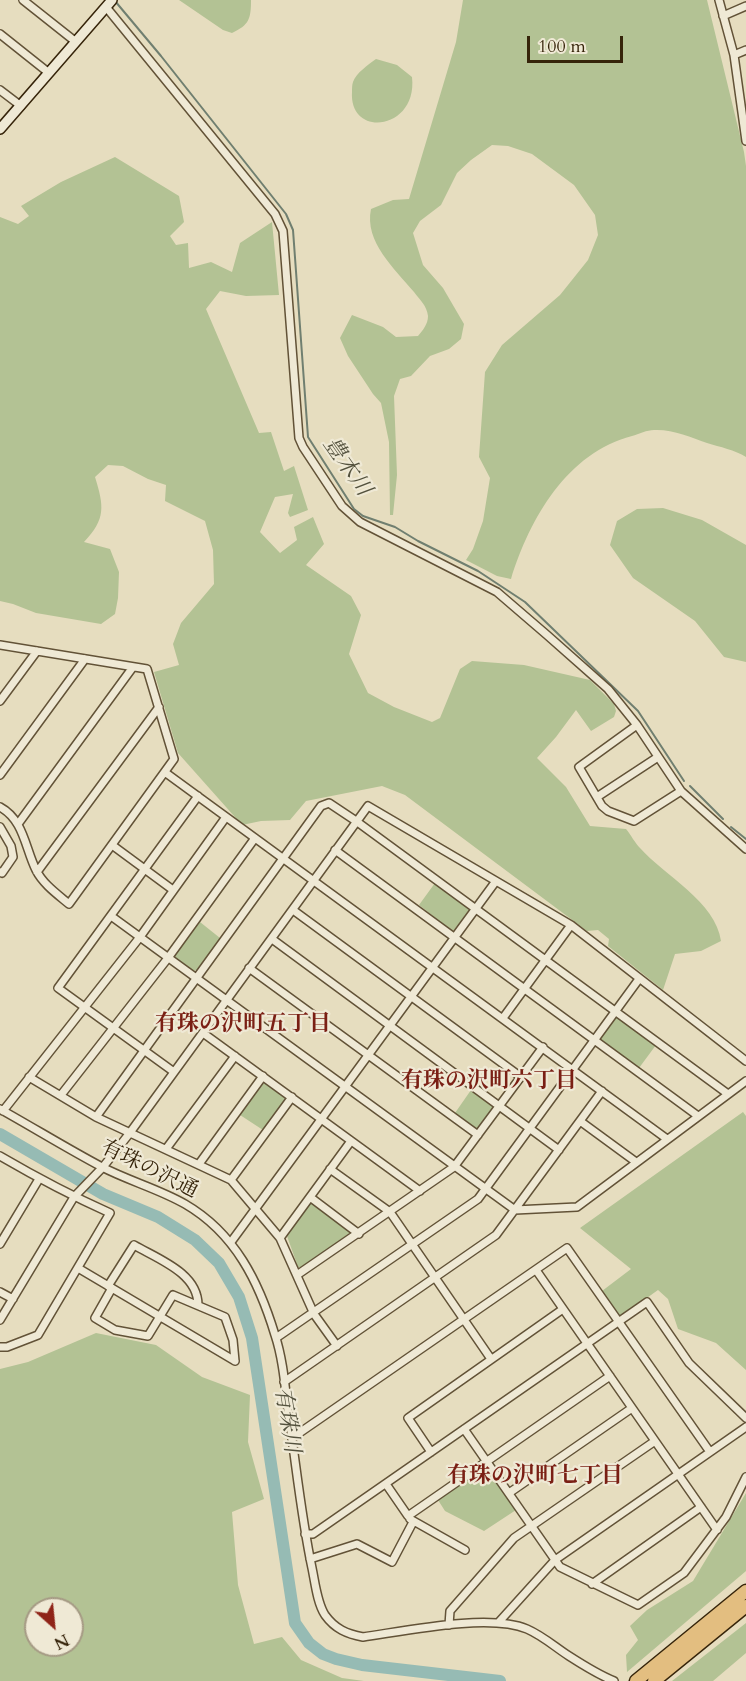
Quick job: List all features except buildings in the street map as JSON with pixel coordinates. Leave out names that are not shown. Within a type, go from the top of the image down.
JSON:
[{"type":"highway","points":[[654,1681],[666,1665],[746,1591]]},
{"type":"highway","points":[[636,1681],[666,1665],[746,1606]]},
{"type":"street","points":[[23,0],[76,42]]},
{"type":"street","points":[[97,0],[109,3],[275,214],[283,231],[299,438],[342,506],[360,522],[497,592],[609,689],[637,725],[681,791],[746,849]]},
{"type":"street","points":[[719,0],[743,96],[746,140]]},
{"type":"street","points":[[0,129],[109,3]]},
{"type":"street","points":[[723,16],[746,6]]},
{"type":"street","points":[[0,34],[49,73]]},
{"type":"street","points":[[734,55],[746,50]]},
{"type":"street","points":[[0,90],[21,106]]},
{"type":"street","points":[[0,645],[147,669],[174,759],[69,904],[49,888],[37,872],[18,824],[0,807]]},
{"type":"street","points":[[0,701],[36,651]]},
{"type":"street","points":[[0,775],[85,659]]},
{"type":"street","points":[[18,824],[133,667]]},
{"type":"street","points":[[37,872],[159,707]]},
{"type":"street","points":[[637,725],[579,767],[602,806],[608,811],[634,821],[681,791]]},
{"type":"street","points":[[597,796],[658,757]]},
{"type":"street","points":[[165,773],[667,1139]]},
{"type":"street","points":[[174,1072],[58,988],[198,796]]},
{"type":"street","points":[[96,1117],[321,806],[329,803],[728,1094]]},
{"type":"street","points":[[0,1320],[76,1195],[103,1167],[129,1134],[368,806],[571,925],[746,1061]]},
{"type":"street","points":[[2,1110],[140,937],[226,818]]},
{"type":"street","points":[[0,827],[11,846],[13,857],[2,873],[0,872]]},
{"type":"street","points":[[61,1095],[168,958],[255,838]]},
{"type":"street","points":[[112,845],[173,890]]},
{"type":"street","points":[[335,850],[698,1116]]},
{"type":"street","points":[[231,1242],[496,881]]},
{"type":"street","points":[[292,910],[521,1077]]},
{"type":"street","points":[[111,916],[515,1210],[577,1207],[746,1081]]},
{"type":"street","points":[[502,1018],[571,925]]},
{"type":"street","points":[[272,939],[559,1150]]},
{"type":"street","points":[[249,968],[478,1135]]},
{"type":"street","points":[[276,1338],[478,1199],[639,979]]},
{"type":"street","points":[[203,1033],[420,1191]]},
{"type":"street","points":[[297,1275],[454,1167],[543,1047]]},
{"type":"street","points":[[166,1149],[235,1056]]},
{"type":"street","points":[[199,1164],[263,1076]]},
{"type":"street","points":[[29,1077],[129,1134],[231,1180],[280,1238],[314,1314],[337,1346]]},
{"type":"street","points":[[285,1382],[496,1235],[602,1091]]},
{"type":"street","points":[[231,1180],[292,1097]]},
{"type":"street","name":"有珠の沢通","points":[[2,1110],[103,1167],[184,1203],[207,1219],[231,1242],[263,1298],[276,1338],[285,1382],[305,1534],[324,1613],[333,1625],[345,1633],[363,1637],[473,1622],[498,1623],[525,1628],[544,1638],[570,1657],[614,1681]]},
{"type":"street","points":[[580,1121],[636,1162]]},
{"type":"street","points":[[280,1238],[351,1141]]},
{"type":"street","points":[[0,1347],[7,1347],[38,1335],[110,1213],[1,1160]]},
{"type":"street","points":[[330,1169],[390,1212],[491,1359]]},
{"type":"street","points":[[0,1244],[39,1179]]},
{"type":"street","points":[[310,1197],[359,1234]]},
{"type":"street","points":[[78,1268],[110,1287],[159,1317],[235,1361],[233,1340],[225,1317],[173,1295],[159,1317],[147,1336],[115,1330],[95,1318],[110,1287],[134,1245],[185,1275],[198,1294],[198,1305]]},
{"type":"street","points":[[292,1438],[567,1248],[710,1452]]},
{"type":"street","points":[[536,1270],[717,1530]]},
{"type":"street","points":[[0,1292],[13,1299]]},
{"type":"street","points":[[305,1534],[314,1534],[647,1302],[689,1363],[746,1418]]},
{"type":"street","points":[[431,1452],[408,1418],[563,1309]]},
{"type":"street","points":[[310,1559],[357,1544],[392,1562],[410,1519],[610,1376]]},
{"type":"street","points":[[509,1493],[632,1408]]},
{"type":"street","points":[[498,1623],[555,1560],[746,1427]]},
{"type":"street","points":[[464,1429],[560,1567],[638,1605],[684,1573],[726,1517],[746,1476]]},
{"type":"street","points":[[449,1625],[450,1611],[514,1538],[655,1441]]},
{"type":"street","points":[[386,1484],[410,1519],[465,1550]]},
{"type":"street","points":[[592,1584],[701,1507]]},
{"type":"green space","points":[[179,0],[251,0],[248,21],[232,33],[223,30]]},
{"type":"green space","points":[[463,0],[707,0],[746,166],[746,457],[688,436],[661,430],[646,431],[609,445],[588,457],[554,491],[540,511],[529,533],[511,579],[497,576],[466,560],[473,549],[483,521],[490,478],[479,457],[485,372],[502,345],[560,295],[588,260],[598,235],[595,215],[574,185],[532,154],[508,146],[492,145],[457,173],[441,205],[420,221],[413,233],[423,265],[443,288],[464,324],[461,339],[449,349],[430,356],[411,376],[400,379],[394,396],[397,475],[393,515],[390,515],[389,442],[381,403],[348,356],[340,338],[352,315],[383,327],[396,337],[418,336],[427,322],[428,316],[423,303],[390,264],[377,244],[372,233],[371,209],[393,200],[409,199],[456,42]]},
{"type":"green space","points":[[376,59],[397,65],[412,77],[411,95],[405,108],[395,117],[383,122],[371,122],[361,117],[354,107],[352,92],[357,75]]},
{"type":"green space","points":[[115,157],[179,196],[184,222],[170,236],[176,245],[188,243],[189,268],[211,262],[232,272],[240,243],[272,222],[279,295],[246,296],[220,291],[206,309],[259,433],[271,432],[284,471],[294,466],[308,510],[290,517],[288,513],[293,494],[275,497],[260,532],[280,553],[297,540],[294,527],[313,517],[324,544],[306,565],[351,596],[361,615],[349,654],[368,693],[394,707],[432,722],[440,718],[460,669],[472,661],[524,665],[590,680],[614,704],[616,711],[614,717],[591,731],[576,710],[537,758],[566,787],[590,826],[626,829],[638,846],[688,890],[710,914],[721,941],[701,951],[675,954],[663,990],[608,946],[609,939],[598,930],[587,931],[405,795],[382,786],[306,801],[290,820],[261,821],[242,825],[178,753],[154,672],[179,665],[173,644],[181,623],[214,584],[213,550],[205,521],[165,501],[166,485],[123,466],[108,465],[95,477],[101,504],[100,519],[84,542],[110,549],[119,572],[115,614],[101,624],[36,613],[0,601],[0,217],[18,224],[29,216],[21,206],[61,182]]},
{"type":"green space","points":[[663,508],[702,520],[746,545],[746,662],[724,657],[695,621],[633,578],[610,545],[617,521],[637,509]]},
{"type":"green space","points":[[435,883],[469,910],[452,931],[419,905]]},
{"type":"green space","points":[[200,922],[220,938],[197,970],[193,971],[175,958],[175,955]]},
{"type":"green space","points":[[616,1016],[656,1045],[639,1068],[599,1038]]},
{"type":"green space","points":[[266,1083],[286,1100],[263,1130],[240,1115]]},
{"type":"green space","points":[[471,1090],[495,1108],[477,1129],[455,1113]]},
{"type":"green space","points":[[743,1112],[746,1116],[746,1370],[716,1343],[678,1329],[668,1299],[658,1290],[623,1315],[618,1316],[602,1291],[631,1269],[580,1228]]},
{"type":"green space","points":[[312,1201],[352,1231],[352,1234],[298,1267],[287,1236]]},
{"type":"green space","points":[[96,1333],[156,1345],[202,1377],[250,1395],[248,1442],[264,1499],[232,1512],[238,1585],[254,1644],[282,1637],[301,1660],[342,1678],[364,1681],[0,1681],[0,1369],[28,1362]]},
{"type":"green space","points":[[480,1469],[487,1469],[516,1510],[484,1531],[445,1511],[438,1500]]},
{"type":"green space","points":[[746,1493],[746,1571],[627,1672],[626,1655],[638,1640],[630,1626],[647,1610],[693,1581]]},
{"type":"green space","points":[[746,1623],[746,1653],[713,1681],[672,1681]]},
{"type":"waterway","name":"豊木川","points":[[115,1],[286,214],[293,230],[308,437],[354,509],[363,516],[395,527],[478,571],[525,602],[638,711],[684,781]]},
{"type":"waterway","name":"豊木川","points":[[690,786],[723,819]]},
{"type":"waterway","name":"豊木川","points":[[731,827],[746,839]]},
{"type":"waterway","name":"有珠川","points":[[0,1134],[103,1194],[158,1217],[195,1240],[219,1263],[239,1297],[252,1338],[295,1623],[309,1643],[323,1654],[362,1665],[500,1681]]},
{"type":"district","name":"有珠の沢町五丁目","points":[[243,1025]]},
{"type":"district","name":"有珠の沢町六丁目","points":[[489,1082]]},
{"type":"district","name":"有珠の沢町七丁目","points":[[535,1477]]}]
